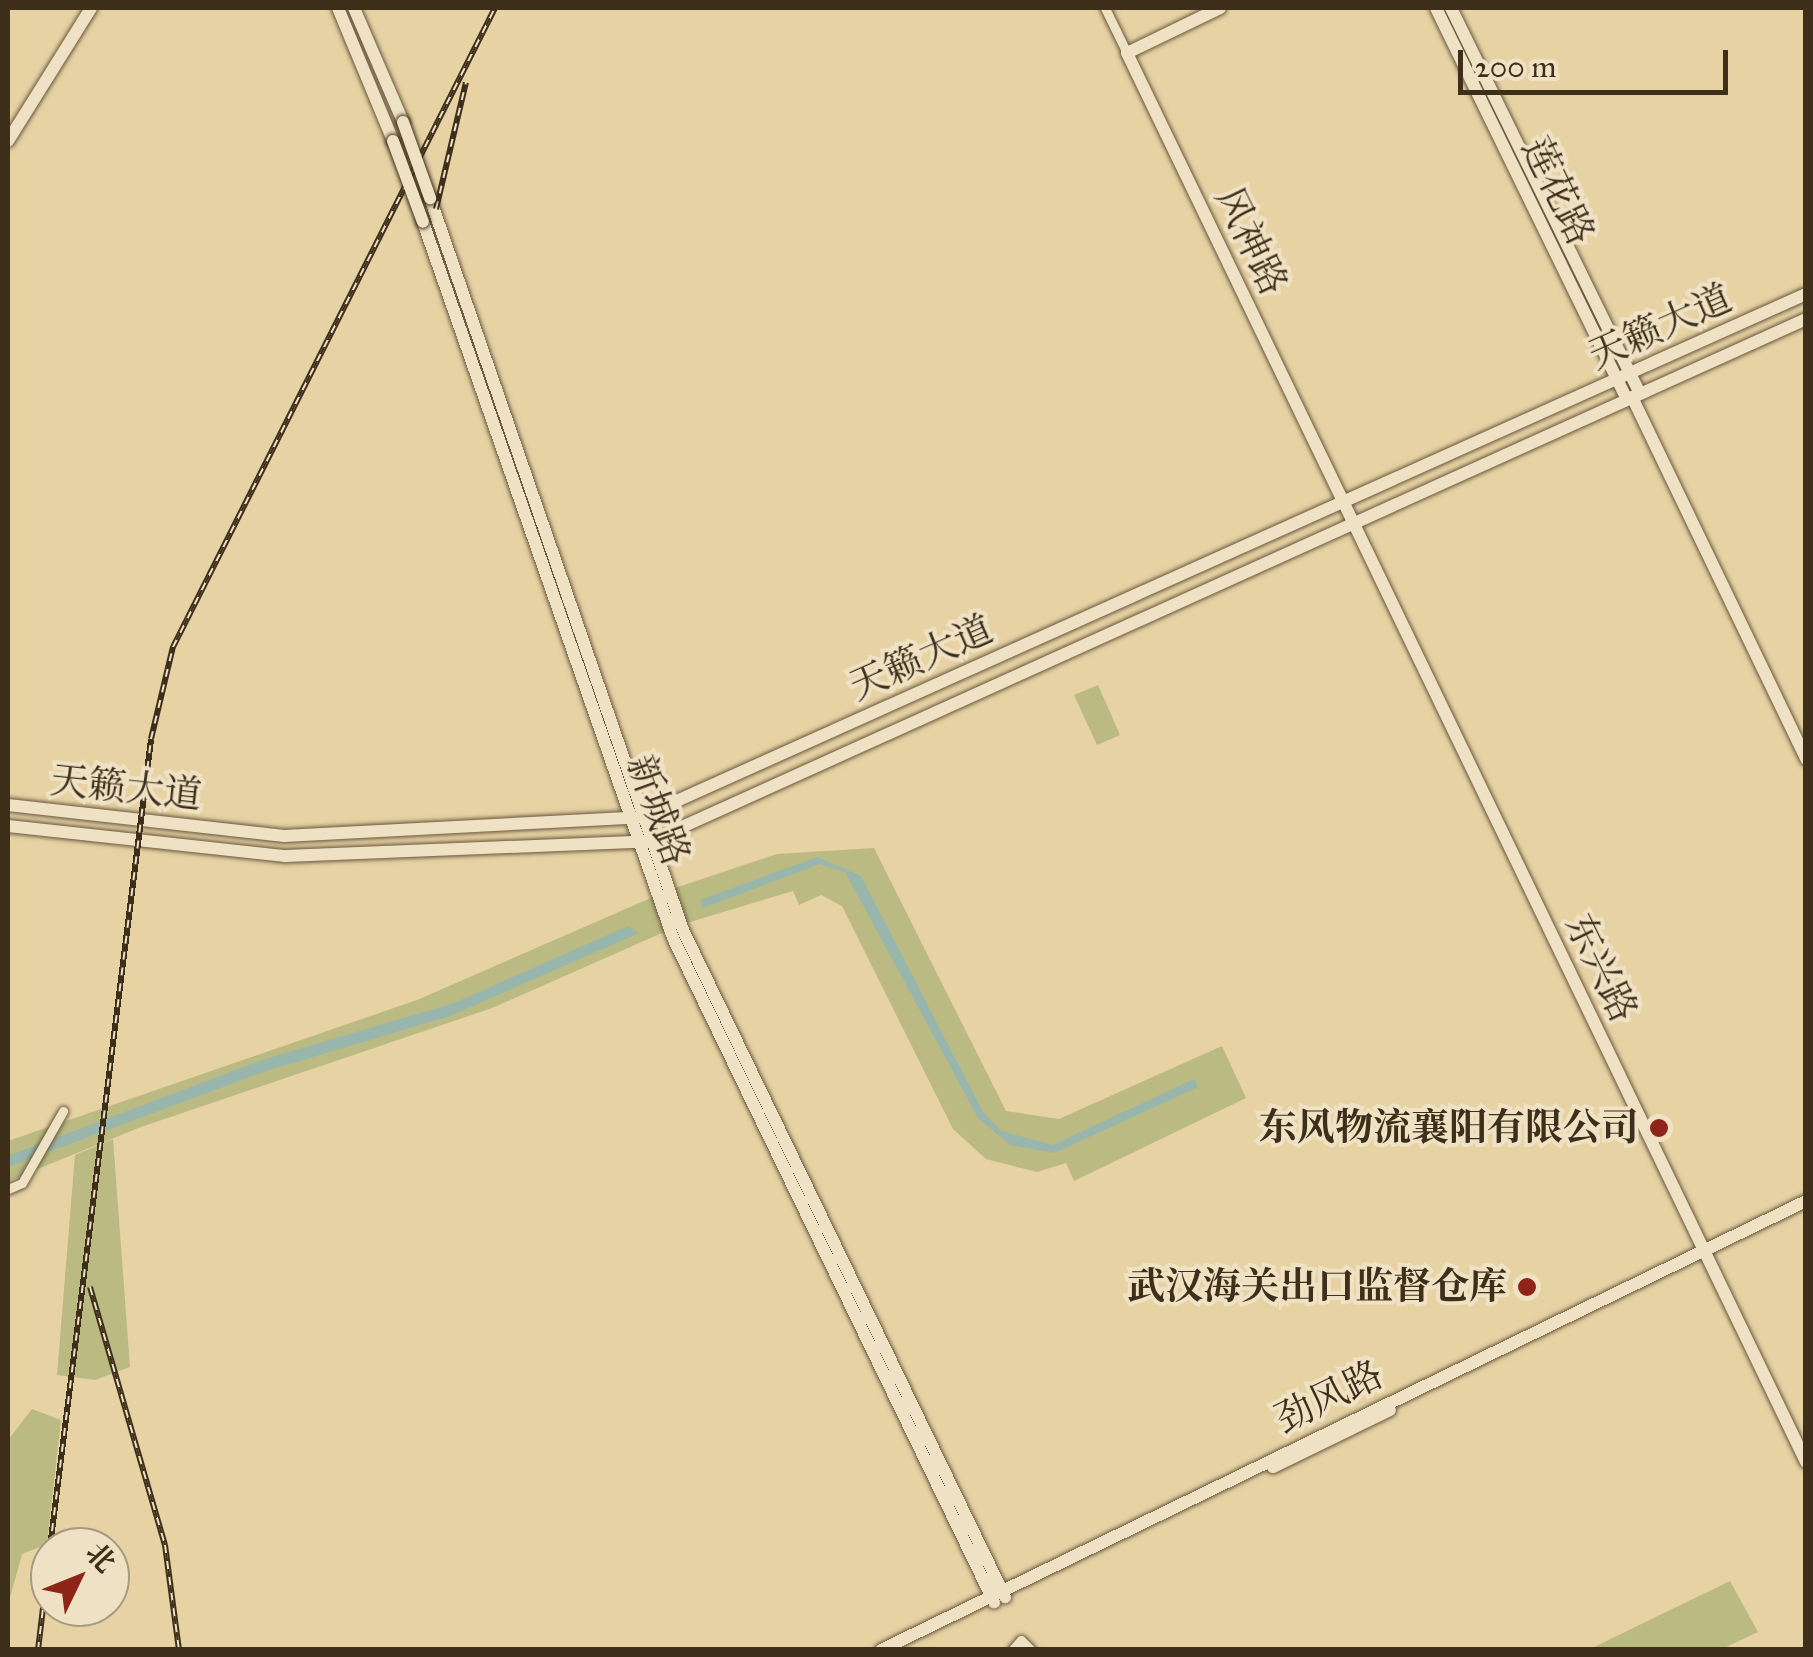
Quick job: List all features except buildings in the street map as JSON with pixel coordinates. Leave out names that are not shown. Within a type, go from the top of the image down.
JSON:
[{"type":"main road","points":[[8,125],[80,8]]},
{"type":"main road","points":[[8,141],[90,8]]},
{"type":"main road","name":"新城路","points":[[338,8],[423,222],[634,817],[707,983],[998,1596]]},
{"type":"main road","name":"新城路","points":[[354,8],[403,122],[430,198],[634,817]]},
{"type":"main road","points":[[1127,53],[1220,8]]},
{"type":"main road","name":"莲花路","points":[[1436,8],[1633,397],[1806,758]]},
{"type":"main road","name":"莲花路","points":[[1451,8],[1623,377]]},
{"type":"main road","name":"风神路","points":[[1127,53],[1343,500]]},
{"type":"main road","name":"天籁大道","points":[[8,805],[284,836],[634,817],[1806,294]]},
{"type":"main road","name":"天籁大道","points":[[8,826],[285,856],[644,841],[1806,320]]},
{"type":"main road","name":"东兴路","points":[[1343,500],[1806,1462]]},
{"type":"main road","name":"劲风路","points":[[881,1650],[1806,1201]]},
{"type":"main road","name":"劲风路","points":[[1704,1253],[1806,1210]]},
{"type":"main road","name":"劲风路","points":[[897,1650],[998,1596]]},
{"type":"street","name":"风神路","points":[[1106,8],[1127,53]]},
{"type":"street","points":[[8,1189],[33,1166],[63,1111]]},
{"type":"street","points":[[1012,1650],[1021,1640],[1032,1650]]},
{"type":"green space","points":[[1098,685],[1120,735],[1097,745],[1074,695]]},
{"type":"green space","points":[[874,848],[1006,1111],[1059,1119],[1222,1046],[1246,1098],[1074,1181],[1066,1163],[1037,1172],[986,1159],[953,1129],[842,906],[821,895],[799,905],[793,891],[680,925],[492,1008],[141,1127],[8,1181],[8,1141],[417,1000],[669,890],[777,854]]},
{"type":"green space","points":[[113,1139],[130,1367],[95,1380],[57,1375],[75,1155]]},
{"type":"green space","points":[[32,1409],[61,1420],[49,1527],[30,1527],[30,1551],[22,1554],[8,1605],[8,1440]]},
{"type":"green space","points":[[1730,1581],[1758,1632],[1722,1649],[1590,1649]]},
{"type":"water","points":[[817,857],[861,876],[983,1112],[1001,1131],[1053,1145],[1194,1079],[1198,1087],[1054,1153],[1010,1145],[978,1118],[845,872],[820,864],[703,908],[700,900]]},
{"type":"water","points":[[628,926],[639,933],[450,1016],[266,1071],[8,1167],[8,1156],[262,1060],[454,1003]]},
{"type":"railway","points":[[52,1527],[151,739],[173,647],[495,8]]},
{"type":"railway","points":[[436,209],[466,82]]},
{"type":"railway","points":[[90,1287],[165,1545],[179,1650]]},
{"type":"railway","points":[[38,1650],[41,1627]]},
{"type":"place","name":"东风物流襄阳有限公司","points":[[1659,1128]]},
{"type":"place","name":"武汉海关出口监督仓库","points":[[1527,1287]]}]
